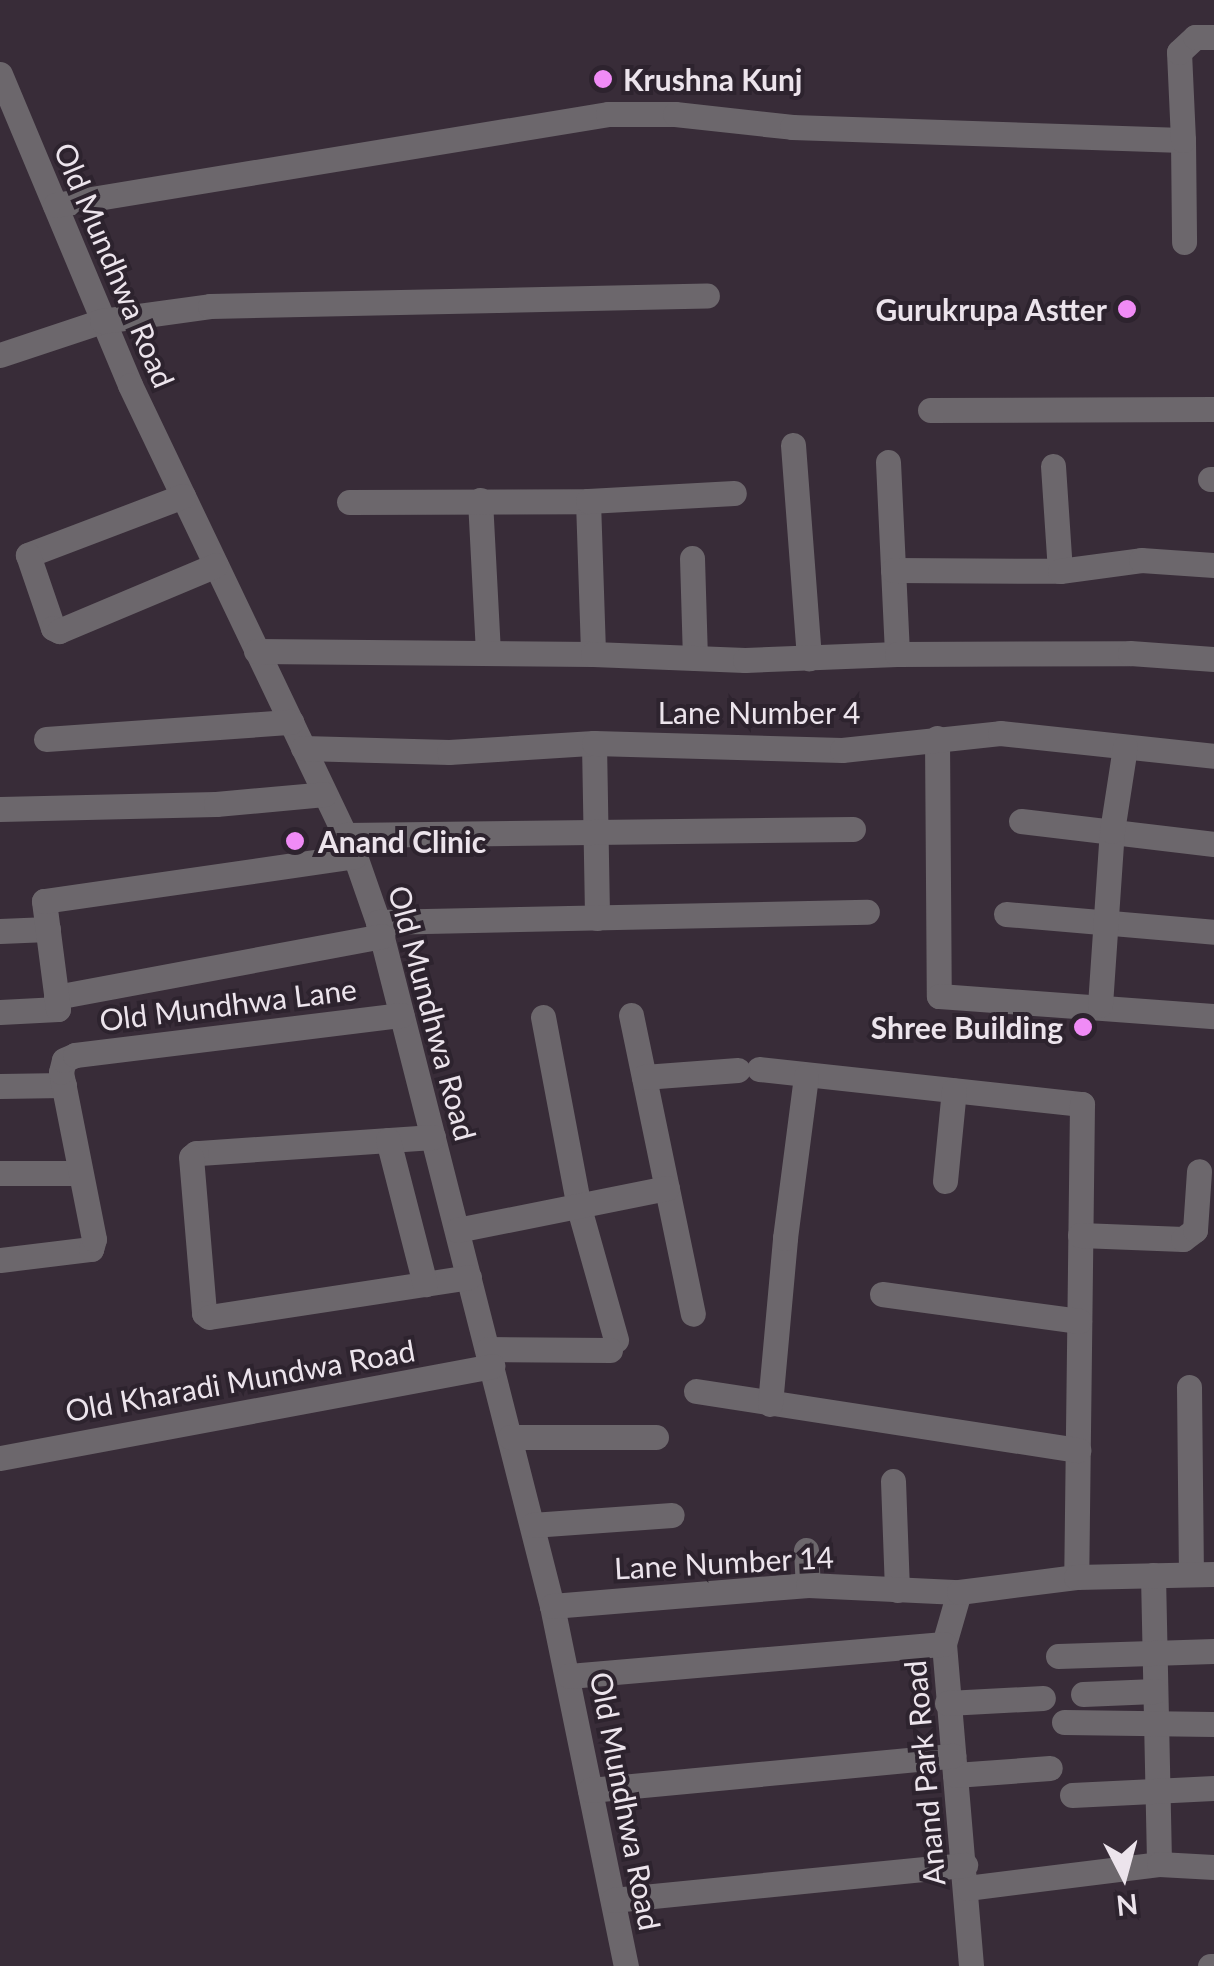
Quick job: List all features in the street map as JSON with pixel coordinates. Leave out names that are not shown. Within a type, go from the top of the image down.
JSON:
[{"type":"street","points":[[1184,242],[1179,52],[1186,40],[1214,37]]},
{"type":"street","name":"Old Mundhwa Road","points":[[0,74],[102,321],[350,845],[380,928],[552,1606],[626,1966]]},
{"type":"street","points":[[55,205],[608,114],[675,114],[792,127],[1183,140]]},
{"type":"street","points":[[0,355],[102,321],[258,304],[707,296]]},
{"type":"street","points":[[930,410],[1214,409]]},
{"type":"street","points":[[793,445],[810,658]]},
{"type":"street","points":[[888,462],[897,654]]},
{"type":"street","points":[[1053,466],[1060,571]]},
{"type":"street","points":[[350,502],[588,502],[734,493]]},
{"type":"street","points":[[182,496],[28,556],[53,628],[59,631],[216,565]]},
{"type":"street","points":[[480,500],[488,653]]},
{"type":"street","points":[[588,502],[593,654]]},
{"type":"street","points":[[692,558],[695,658]]},
{"type":"street","points":[[894,570],[1060,571],[1142,560],[1214,565]]},
{"type":"street","points":[[256,651],[695,658],[1130,654],[1214,659]]},
{"type":"street","points":[[46,739],[291,722]]},
{"type":"street","name":"Lane Number 4","points":[[303,748],[449,752],[594,743],[842,750],[1000,733],[1214,756]]},
{"type":"street","points":[[937,738],[940,996],[1100,1004],[1214,1016]]},
{"type":"street","points":[[594,743],[597,918]]},
{"type":"street","points":[[1100,1004],[1112,831],[1126,747]]},
{"type":"street","points":[[0,809],[216,804],[325,794]]},
{"type":"street","points":[[1021,822],[1214,844]]},
{"type":"street","points":[[0,1012],[58,1009],[44,901],[350,845],[596,832],[853,830]]},
{"type":"street","points":[[56,997],[380,928],[868,912]]},
{"type":"street","points":[[1006,914],[1106,919],[1214,932]]},
{"type":"street","points":[[0,930],[48,929]]},
{"type":"street","name":"Old Mundhwa Lane","points":[[0,1086],[64,1072],[75,1055],[402,1015]]},
{"type":"street","points":[[631,1015],[693,1314]]},
{"type":"street","points":[[544,1017],[579,1208]]},
{"type":"street","points":[[644,1077],[748,1069],[1082,1104],[1076,1577]]},
{"type":"street","points":[[0,1260],[91,1249],[94,1239],[64,1072]]},
{"type":"street","points":[[770,1404],[784,1238],[806,1076]]},
{"type":"street","points":[[944,1181],[954,1090]]},
{"type":"street","points":[[433,1137],[196,1152],[191,1157],[204,1313],[210,1317],[469,1277]]},
{"type":"street","points":[[388,1140],[425,1284]]},
{"type":"street","points":[[1080,1235],[1183,1240],[1196,1230],[1199,1170]]},
{"type":"street","points":[[0,1173],[80,1172]]},
{"type":"street","points":[[457,1230],[667,1188]]},
{"type":"street","name":"Old Kharadi Mundwa Road","points":[[0,1455],[490,1358],[613,1345],[579,1208]]},
{"type":"street","points":[[882,1294],[1079,1321]]},
{"type":"street","points":[[959,1592],[1076,1577],[1203,1574],[1189,1387]]},
{"type":"street","points":[[696,1391],[1078,1450]]},
{"type":"street","points":[[510,1438],[656,1437]]},
{"type":"street","points":[[893,1480],[897,1590]]},
{"type":"street","points":[[532,1524],[672,1514]]},
{"type":"street","points":[[806,1550],[808,1585]]},
{"type":"street","points":[[1153,1575],[1159,1864]]},
{"type":"street","name":"Lane Number 14","points":[[552,1606],[808,1585],[959,1592]]},
{"type":"street","name":"Anand Park Road","points":[[959,1592],[944,1644],[971,1966]]},
{"type":"street","points":[[568,1676],[944,1644]]},
{"type":"street","points":[[1058,1656],[1214,1651]]},
{"type":"street","points":[[1082,1694],[1155,1691]]},
{"type":"street","points":[[948,1703],[1044,1698]]},
{"type":"street","points":[[1064,1722],[1214,1724]]},
{"type":"street","points":[[590,1790],[954,1766],[1050,1768]]},
{"type":"street","points":[[1072,1795],[1214,1788]]},
{"type":"street","points":[[613,1900],[1159,1864],[1214,1867]]},
{"type":"place","name":"Krushna Kunj","points":[[603,79]]},
{"type":"place","name":"Gurukrupa Astter","points":[[1127,309]]},
{"type":"place","name":"Anand Clinic","points":[[295,841]]},
{"type":"place","name":"Shree Building","points":[[1083,1027]]}]
